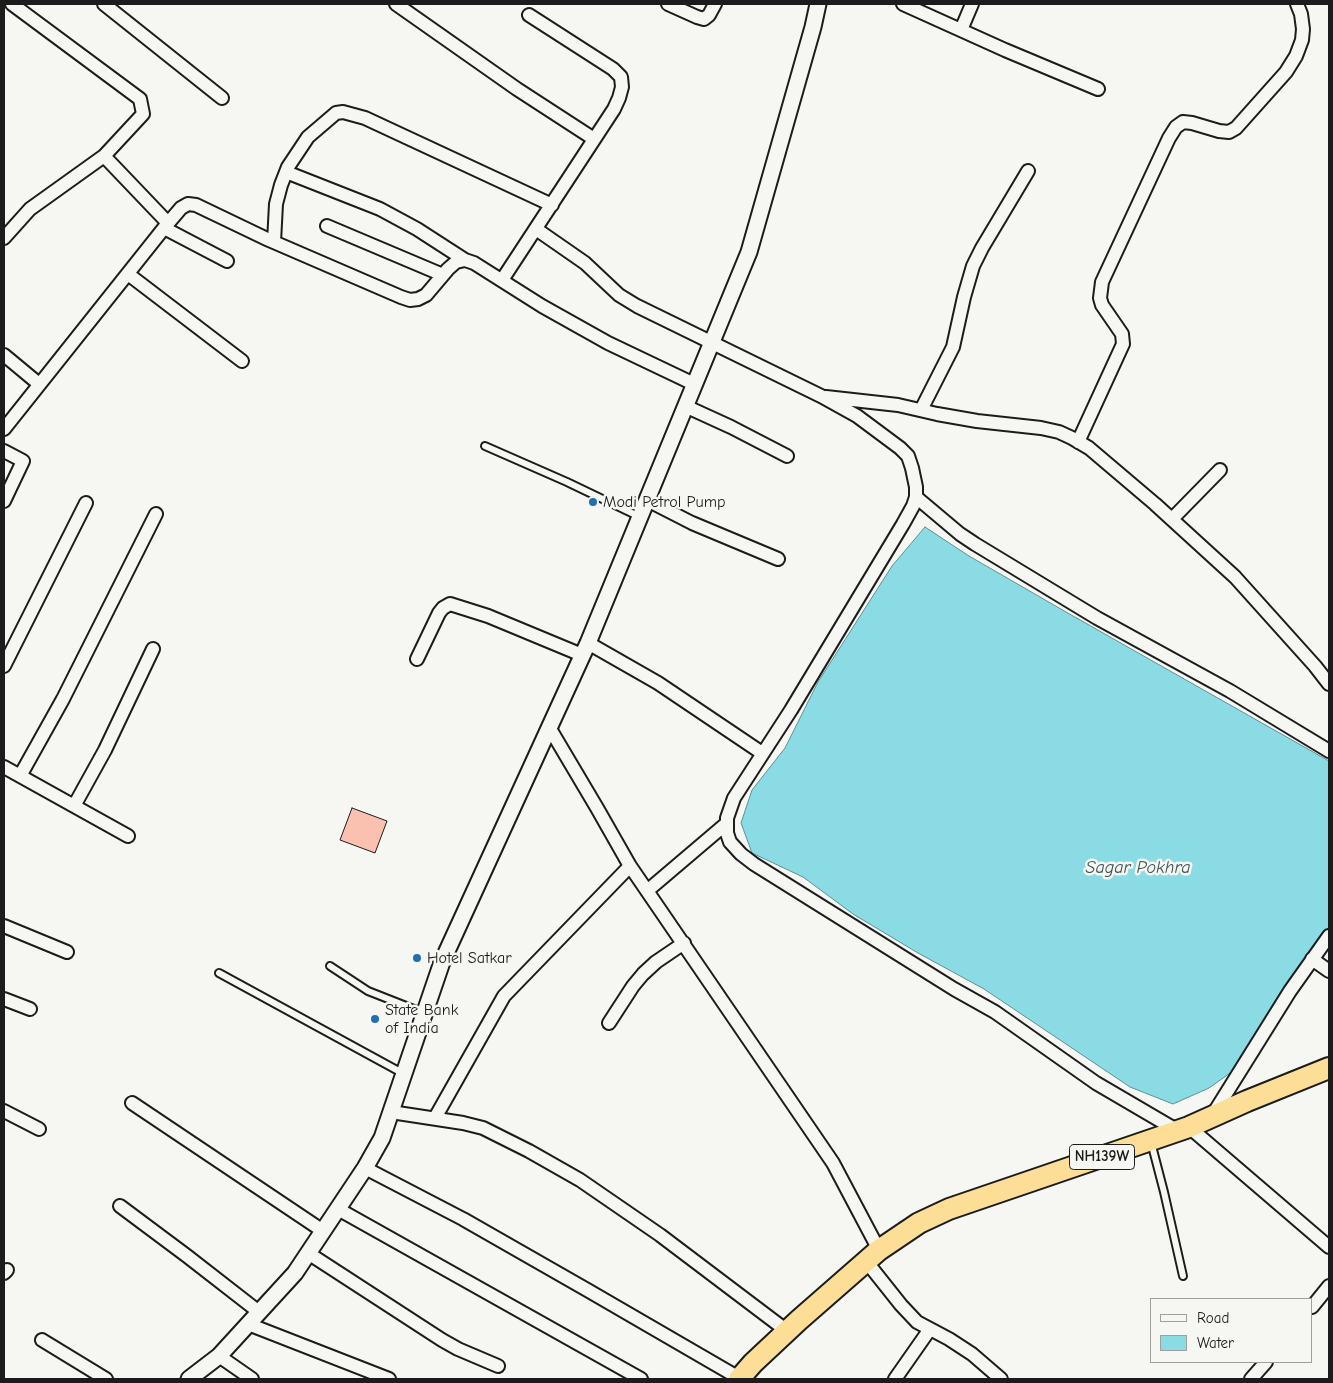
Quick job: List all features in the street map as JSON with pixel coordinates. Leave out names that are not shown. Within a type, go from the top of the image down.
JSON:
[{"type":"highway","name":"NH139W","points":[[739,1379],[753,1362],[872,1256],[920,1223],[949,1209],[1184,1129],[1329,1068]]},
{"type":"street","points":[[4,238],[30,209],[104,156],[143,114],[140,99],[12,4]]},
{"type":"street","points":[[104,4],[222,98]]},
{"type":"street","points":[[396,4],[517,89],[594,139]]},
{"type":"street","points":[[668,4],[697,18],[704,19],[709,15],[715,4]]},
{"type":"street","points":[[189,1379],[219,1356],[295,1273],[365,1168],[382,1138],[442,962],[585,649],[749,252],[818,4]]},
{"type":"street","points":[[903,4],[1098,89]]},
{"type":"street","points":[[961,30],[972,4]]},
{"type":"street","points":[[1078,442],[1122,344],[1122,334],[1102,305],[1100,298],[1102,282],[1169,138],[1176,127],[1183,122],[1219,131],[1229,132],[1236,128],[1286,72],[1296,56],[1302,40],[1303,29],[1297,4]]},
{"type":"street","points":[[502,280],[614,109],[622,87],[621,77],[613,69],[529,15]]},
{"type":"street","points":[[267,239],[286,172],[308,137],[336,114],[343,112],[365,118],[552,205]]},
{"type":"street","points":[[104,156],[166,226],[227,261]]},
{"type":"street","points":[[920,410],[953,347],[973,266],[1028,170]]},
{"type":"street","points":[[286,172],[380,209],[417,229],[465,260],[474,263],[542,306],[608,344],[694,384]]},
{"type":"street","points":[[4,429],[166,226],[181,208],[188,204],[196,205],[267,239],[401,298],[410,300],[426,295],[456,262],[465,260]]},
{"type":"street","points":[[327,226],[443,275]]},
{"type":"street","points":[[536,229],[585,263],[612,289],[653,315],[821,396],[857,416],[900,448],[908,456],[912,468],[916,487],[916,497],[913,506],[791,710],[734,798],[727,818],[727,833],[730,842],[754,864],[954,989],[995,1012],[1096,1083],[1184,1129],[1329,1247]]},
{"type":"street","points":[[128,274],[242,361]]},
{"type":"street","points":[[4,355],[39,384]]},
{"type":"street","points":[[821,396],[898,405],[977,421],[1041,428],[1059,432],[1089,448],[1234,577],[1329,684]]},
{"type":"street","points":[[685,406],[787,456]]},
{"type":"street","points":[[4,451],[23,461],[4,501]]},
{"type":"street","points":[[1172,520],[1220,470]]},
{"type":"street","points":[[916,497],[960,534],[976,544],[1097,618],[1230,691],[1329,751]]},
{"type":"street","points":[[646,500],[692,524],[778,559]]},
{"type":"street","points":[[4,666],[86,503]]},
{"type":"street","points":[[20,776],[63,700],[156,514]]},
{"type":"street","points":[[417,659],[443,608],[450,604],[585,649],[658,683],[762,754]]},
{"type":"street","points":[[74,806],[104,750],[153,649]]},
{"type":"street","points":[[549,727],[630,866],[833,1163],[872,1256],[908,1314],[917,1322],[972,1354],[1001,1379]]},
{"type":"street","points":[[4,767],[128,836]]},
{"type":"street","points":[[647,890],[727,823]]},
{"type":"street","points":[[435,1118],[504,996],[630,866]]},
{"type":"street","points":[[4,926],[67,952]]},
{"type":"street","points":[[1212,1117],[1270,1023],[1329,936]]},
{"type":"street","points":[[609,1024],[633,986],[643,974],[656,962],[684,943]]},
{"type":"street","points":[[1312,959],[1329,971]]},
{"type":"street","points":[[4,999],[30,1009]]},
{"type":"street","points":[[132,1103],[323,1231]]},
{"type":"street","points":[[4,1111],[39,1129]]},
{"type":"street","points":[[391,1112],[435,1118],[483,1128],[529,1151],[580,1180],[660,1234],[787,1331]]},
{"type":"street","points":[[365,1168],[463,1219],[739,1379]]},
{"type":"street","points":[[120,1206],[259,1312]]},
{"type":"street","points":[[338,1209],[641,1379]]},
{"type":"street","points":[[308,1253],[442,1340],[498,1366]]},
{"type":"street","points":[[1313,1306],[1329,1286]]},
{"type":"street","points":[[248,1324],[389,1379]]},
{"type":"street","points":[[895,1379],[930,1328]]},
{"type":"street","points":[[42,1340],[106,1379]]},
{"type":"street","points":[[219,1356],[252,1379]]},
{"type":"street","points":[[1251,1379],[1265,1363]]},
{"type":"lane","points":[[484,446],[567,482],[640,517]]},
{"type":"lane","points":[[330,966],[368,991],[424,1013]]},
{"type":"lane","points":[[219,973],[404,1074]]},
{"type":"lane","points":[[1150,1140],[1164,1192],[1182,1276]]},
{"type":"water","name":"Sagar Pokhra","points":[[925,527],[969,556],[1329,761],[1329,928],[1287,987],[1233,1071],[1209,1088],[1173,1104],[1130,1087],[984,989],[918,953],[853,914],[803,877],[752,853],[741,823],[752,790],[785,748],[818,682],[892,566]]},
{"type":"building","points":[[352,808],[387,821],[375,853],[340,840]]},
{"type":"place","name":"Modi Petrol Pump","points":[[593,502]]},
{"type":"place","name":"Hotel Satkar","points":[[417,958]]},
{"type":"place","name":"State Bank of India","points":[[375,1019]]}]
